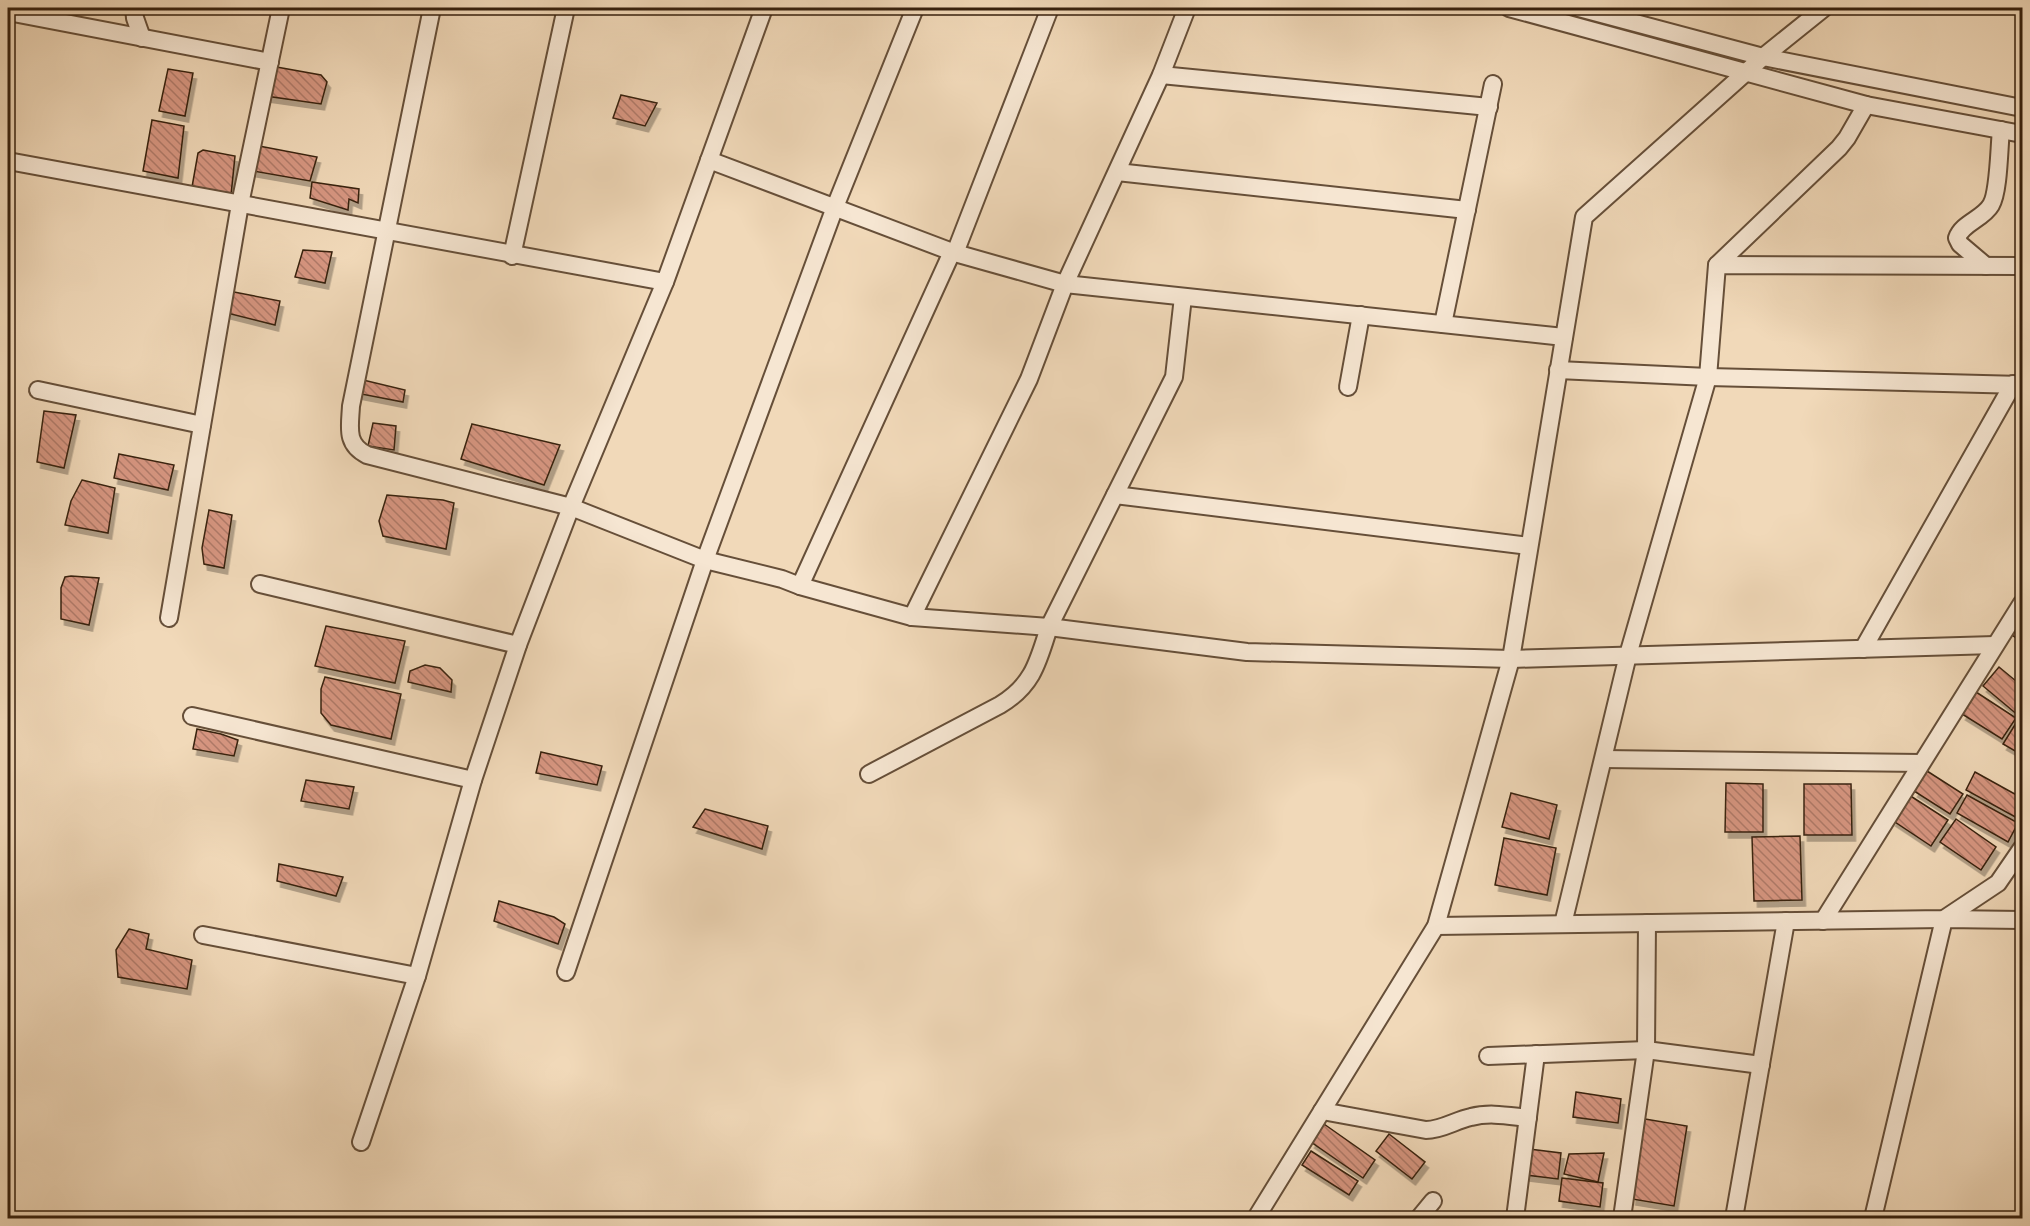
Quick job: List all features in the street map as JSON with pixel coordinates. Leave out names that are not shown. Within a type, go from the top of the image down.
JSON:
[{"type":"street","points":[[134,8],[142,38]]},
{"type":"street","points":[[169,618],[240,204],[281,8]]},
{"type":"street","points":[[432,8],[351,406],[350,435],[353,444],[367,455],[571,507],[705,560],[782,579],[912,617],[1049,627],[1247,652],[1511,659],[1995,645]]},
{"type":"street","points":[[512,256],[566,8]]},
{"type":"street","points":[[361,1142],[417,976],[473,780],[518,645],[571,507],[664,282],[764,8]]},
{"type":"street","points":[[566,972],[705,560],[835,207],[915,8]]},
{"type":"street","points":[[800,586],[953,252],[1050,8]]},
{"type":"street","points":[[912,617],[1029,379],[1065,284],[1161,75],[1187,8]]},
{"type":"street","points":[[1509,8],[1866,105],[2022,134]]},
{"type":"street","points":[[1579,8],[1763,57],[2022,108]]},
{"type":"street","points":[[1256,1218],[1436,926],[1511,659],[1584,217],[1749,72],[1763,57],[1824,8]]},
{"type":"street","points":[[9,11],[270,62]]},
{"type":"street","points":[[1161,75],[1489,107]]},
{"type":"street","points":[[1443,324],[1493,84]]},
{"type":"street","points":[[1563,924],[1628,655],[1708,377],[1717,265],[1839,148],[1866,105]]},
{"type":"street","points":[[1986,266],[1960,244],[1957,238],[1960,231],[1983,214],[1993,200],[2001,130]]},
{"type":"street","points":[[709,160],[953,252],[1065,284],[1564,338]]},
{"type":"street","points":[[8,161],[512,256],[664,282]]},
{"type":"street","points":[[1117,172],[1467,210]]},
{"type":"street","points":[[1717,265],[2022,266]]},
{"type":"street","points":[[869,774],[1014,696],[1026,684],[1035,669],[1049,627],[1174,377],[1183,297]]},
{"type":"street","points":[[1348,387],[1361,315]]},
{"type":"street","points":[[1558,370],[1708,377],[2018,385],[1863,649]]},
{"type":"street","points":[[38,390],[202,425]]},
{"type":"street","points":[[1115,495],[1529,546]]},
{"type":"street","points":[[260,584],[518,645]]},
{"type":"street","points":[[1823,921],[2022,603]]},
{"type":"street","points":[[192,716],[473,780]]},
{"type":"street","points":[[1604,759],[1921,763]]},
{"type":"street","points":[[1873,1218],[1944,919],[1998,883],[2022,848]]},
{"type":"street","points":[[1436,926],[2022,920]]},
{"type":"street","points":[[1734,1218],[1786,921]]},
{"type":"street","points":[[1622,1218],[1646,1050],[1647,923]]},
{"type":"street","points":[[203,935],[417,976]]},
{"type":"street","points":[[1488,1056],[1646,1050],[1761,1065]]},
{"type":"street","points":[[1515,1218],[1536,1054]]},
{"type":"street","points":[[1322,1111],[1426,1130],[1435,1130],[1470,1117],[1483,1115],[1528,1118]]},
{"type":"street","points":[[1419,1218],[1433,1201]]},
{"type":"building","points":[[271,66],[321,75],[327,82],[321,104],[266,96]]},
{"type":"building","points":[[168,69],[193,73],[185,116],[159,111]]},
{"type":"building","points":[[621,95],[657,103],[645,126],[613,118]]},
{"type":"building","points":[[152,120],[184,126],[178,178],[143,171]]},
{"type":"building","points":[[259,146],[317,157],[310,181],[253,171]]},
{"type":"building","points":[[203,150],[235,156],[231,195],[192,187],[198,153]]},
{"type":"building","points":[[312,182],[359,189],[358,203],[349,199],[348,210],[310,198]]},
{"type":"building","points":[[303,250],[332,252],[325,283],[295,277]]},
{"type":"building","points":[[234,292],[280,301],[275,325],[227,313]]},
{"type":"building","points":[[359,379],[405,390],[403,402],[356,393]]},
{"type":"building","points":[[44,411],[76,415],[64,468],[37,462]]},
{"type":"building","points":[[373,423],[396,426],[394,450],[368,446]]},
{"type":"building","points":[[472,424],[560,445],[544,485],[461,459]]},
{"type":"building","points":[[119,454],[174,465],[168,490],[114,478]]},
{"type":"building","points":[[82,480],[115,488],[108,533],[65,525],[71,501]]},
{"type":"building","points":[[387,495],[454,503],[446,549],[383,536],[379,521]]},
{"type":"building","points":[[209,510],[232,515],[224,568],[204,564],[202,548]]},
{"type":"building","points":[[65,577],[99,578],[89,625],[61,619],[61,588]]},
{"type":"building","points":[[2022,619],[2022,642],[2012,635]]},
{"type":"building","points":[[326,626],[405,641],[395,683],[315,666]]},
{"type":"building","points":[[425,665],[440,668],[452,680],[451,692],[408,682],[410,671]]},
{"type":"building","points":[[1999,667],[2022,686],[2022,713],[2019,716],[1983,686]]},
{"type":"building","points":[[325,677],[401,694],[391,739],[331,725],[321,713],[321,689]]},
{"type":"building","points":[[1976,692],[2016,718],[2002,739],[1962,714]]},
{"type":"building","points":[[2022,716],[2022,755],[2003,744]]},
{"type":"building","points":[[197,729],[238,740],[234,756],[193,749]]},
{"type":"building","points":[[541,752],[602,766],[597,785],[536,773]]},
{"type":"building","points":[[1927,771],[1963,794],[1950,814],[1914,791]]},
{"type":"building","points":[[1975,772],[2022,798],[2022,815],[2019,819],[1966,790]]},
{"type":"building","points":[[306,780],[354,787],[349,809],[301,801]]},
{"type":"building","points":[[1726,783],[1763,784],[1763,832],[1725,832]]},
{"type":"building","points":[[1804,784],[1851,784],[1852,835],[1804,835]]},
{"type":"building","points":[[1511,793],[1557,805],[1549,839],[1502,827]]},
{"type":"building","points":[[1909,795],[1948,820],[1931,846],[1892,820]]},
{"type":"building","points":[[1967,795],[2018,823],[2008,842],[1957,813]]},
{"type":"building","points":[[705,809],[768,826],[762,849],[693,827]]},
{"type":"building","points":[[1956,819],[1996,847],[1981,870],[1940,842]]},
{"type":"building","points":[[1800,836],[1802,900],[1754,901],[1752,837]]},
{"type":"building","points":[[1504,838],[1556,848],[1547,895],[1495,885]]},
{"type":"building","points":[[279,864],[343,877],[336,896],[277,881]]},
{"type":"building","points":[[499,901],[554,917],[565,924],[558,944],[494,921]]},
{"type":"building","points":[[129,929],[149,934],[146,949],[192,960],[187,989],[118,977],[116,950]]},
{"type":"building","points":[[1576,1092],[1621,1099],[1618,1123],[1573,1117]]},
{"type":"building","points":[[1645,1119],[1687,1126],[1674,1206],[1632,1199]]},
{"type":"building","points":[[1324,1124],[1375,1160],[1363,1178],[1311,1142]]},
{"type":"building","points":[[1389,1134],[1425,1162],[1412,1179],[1376,1151]]},
{"type":"building","points":[[1529,1149],[1561,1153],[1558,1179],[1526,1175]]},
{"type":"building","points":[[1311,1151],[1358,1181],[1349,1195],[1302,1165]]},
{"type":"building","points":[[1604,1153],[1598,1182],[1564,1174],[1569,1154]]},
{"type":"building","points":[[1562,1178],[1603,1183],[1600,1207],[1559,1201]]}]
